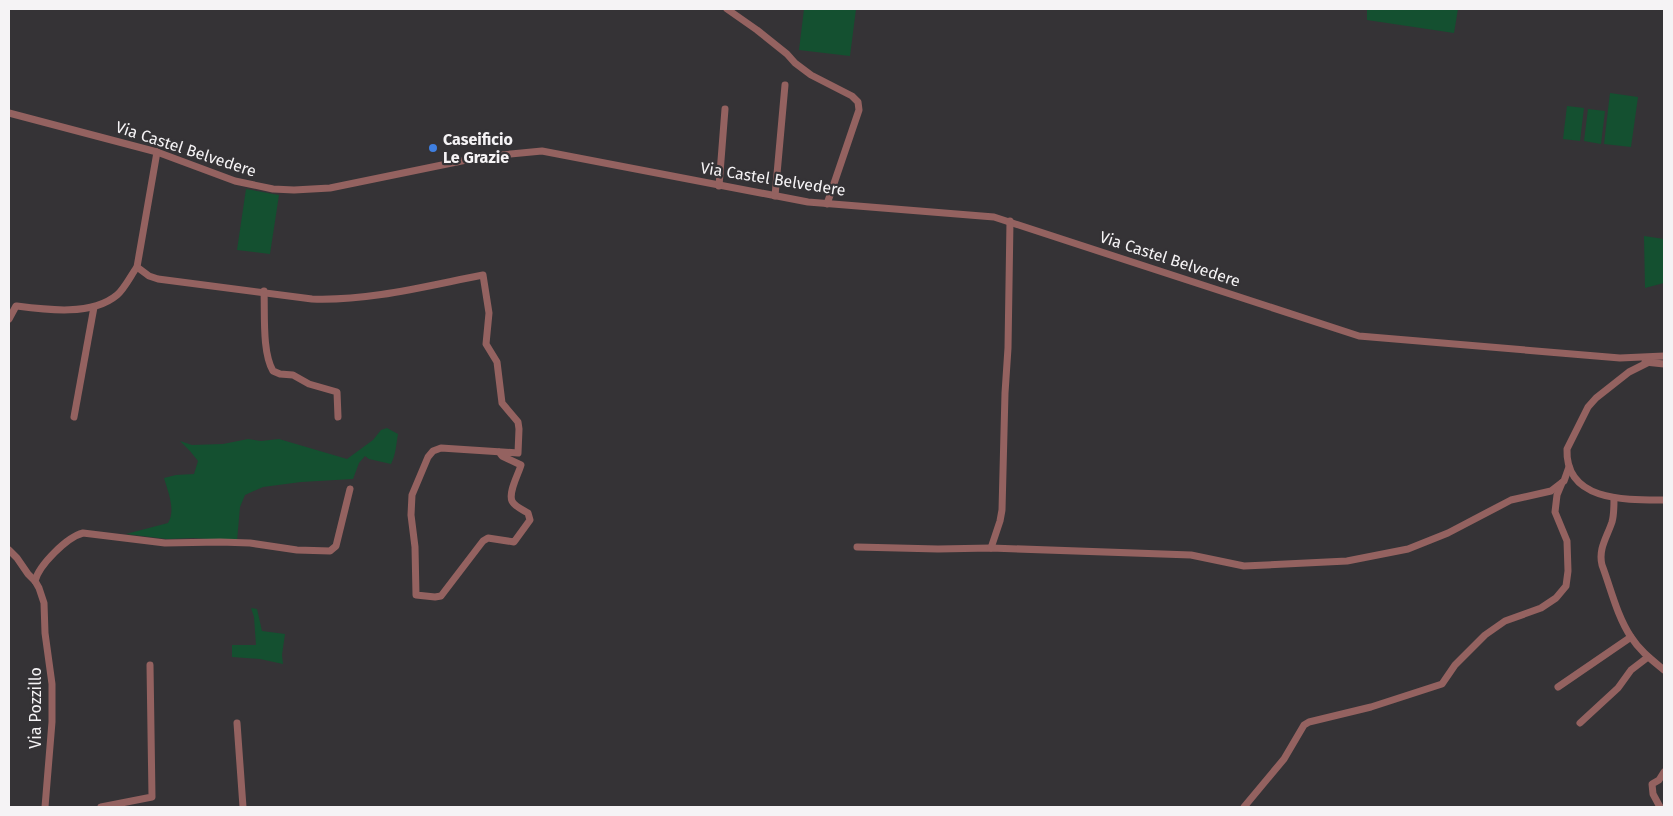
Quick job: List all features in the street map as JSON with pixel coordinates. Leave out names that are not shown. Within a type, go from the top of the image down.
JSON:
[{"type":"street","points":[[727,9],[757,30],[811,75],[852,96],[858,102],[860,110],[827,204]]},
{"type":"street","points":[[774,196],[785,85]]},
{"type":"street","points":[[719,186],[725,109]]},
{"type":"street","name":"Via Castel Belvedere","points":[[9,113],[157,152],[235,181],[287,190],[330,188],[469,160],[542,151],[808,202],[994,217],[1359,336],[1620,358]]},
{"type":"street","points":[[9,319],[16,306],[35,309],[94,307],[118,294],[138,267],[157,152]]},
{"type":"street","points":[[991,548],[1002,510],[1008,348],[1010,221]]},
{"type":"street","points":[[138,267],[149,276],[158,279],[264,291],[312,299],[346,299],[376,295],[483,275],[489,313],[486,344],[497,362],[502,403],[518,422],[520,428],[518,453],[441,448],[436,449],[428,457],[414,488],[411,504],[416,595],[441,596],[482,540],[488,538],[514,542],[530,520],[528,513],[516,506],[511,498],[521,464],[502,456],[499,452]]},
{"type":"street","points":[[264,291],[266,348],[269,364],[273,371],[298,376],[309,384],[338,392],[338,417]]},
{"type":"street","points":[[74,417],[94,307]]},
{"type":"street","points":[[1664,356],[1664,363],[1649,362],[1620,358],[1664,356]]},
{"type":"street","points":[[1244,807],[1284,759],[1304,725],[1308,722],[1371,707],[1442,684],[1455,666],[1490,631],[1505,621],[1541,608],[1556,598],[1566,586],[1568,571],[1567,541],[1554,512],[1557,495],[1569,467],[1567,449],[1588,406],[1629,372],[1649,362]]},
{"type":"street","points":[[1569,467],[1583,486],[1592,491],[1614,498],[1664,500]]},
{"type":"street","points":[[857,547],[938,550],[991,548],[1192,555],[1244,566],[1347,561],[1408,549],[1448,533],[1511,500],[1551,491],[1562,483]]},
{"type":"street","points":[[35,581],[41,569],[58,550],[74,536],[83,533],[165,543],[220,542],[307,551],[330,551],[336,546],[350,489]]},
{"type":"street","points":[[1614,498],[1612,521],[1603,543],[1601,560],[1622,621],[1631,637],[1648,657],[1664,670]]},
{"type":"street","name":"Via Pozzillo","points":[[9,550],[40,588],[44,603],[45,634],[52,684],[52,722],[45,807]]},
{"type":"street","points":[[1558,687],[1631,637]]},
{"type":"street","points":[[1580,723],[1618,688],[1630,670],[1648,657]]},
{"type":"street","points":[[102,807],[152,797],[150,665]]},
{"type":"street","points":[[237,723],[243,807]]},
{"type":"street","points":[[1660,807],[1653,794],[1652,784],[1659,780],[1664,772]]},
{"type":"green space","points":[[804,9],[856,9],[850,56],[799,50]]},
{"type":"green space","points":[[1367,9],[1458,9],[1454,33],[1367,20]]},
{"type":"green space","points":[[1610,93],[1638,97],[1631,147],[1604,144]]},
{"type":"green space","points":[[1567,106],[1584,108],[1580,141],[1563,139]]},
{"type":"green space","points":[[1588,109],[1605,111],[1601,144],[1584,141]]},
{"type":"green space","points":[[246,189],[279,195],[270,254],[237,250]]},
{"type":"green space","points":[[1644,236],[1664,239],[1664,283],[1645,288]]},
{"type":"green space","points":[[387,428],[398,434],[391,464],[369,459],[365,456],[359,463],[353,479],[301,482],[263,487],[245,495],[240,507],[237,541],[193,538],[167,539],[126,534],[168,523],[171,507],[164,478],[194,474],[198,461],[180,441],[192,445],[223,444],[248,439],[261,441],[279,439],[347,459],[373,440],[381,430]]},
{"type":"green space","points":[[251,608],[257,609],[262,631],[285,634],[282,655],[283,664],[260,659],[232,657],[232,645],[256,645],[254,617]]},
{"type":"place","name":"Caseificio Le Grazie","points":[[433,148]]}]
